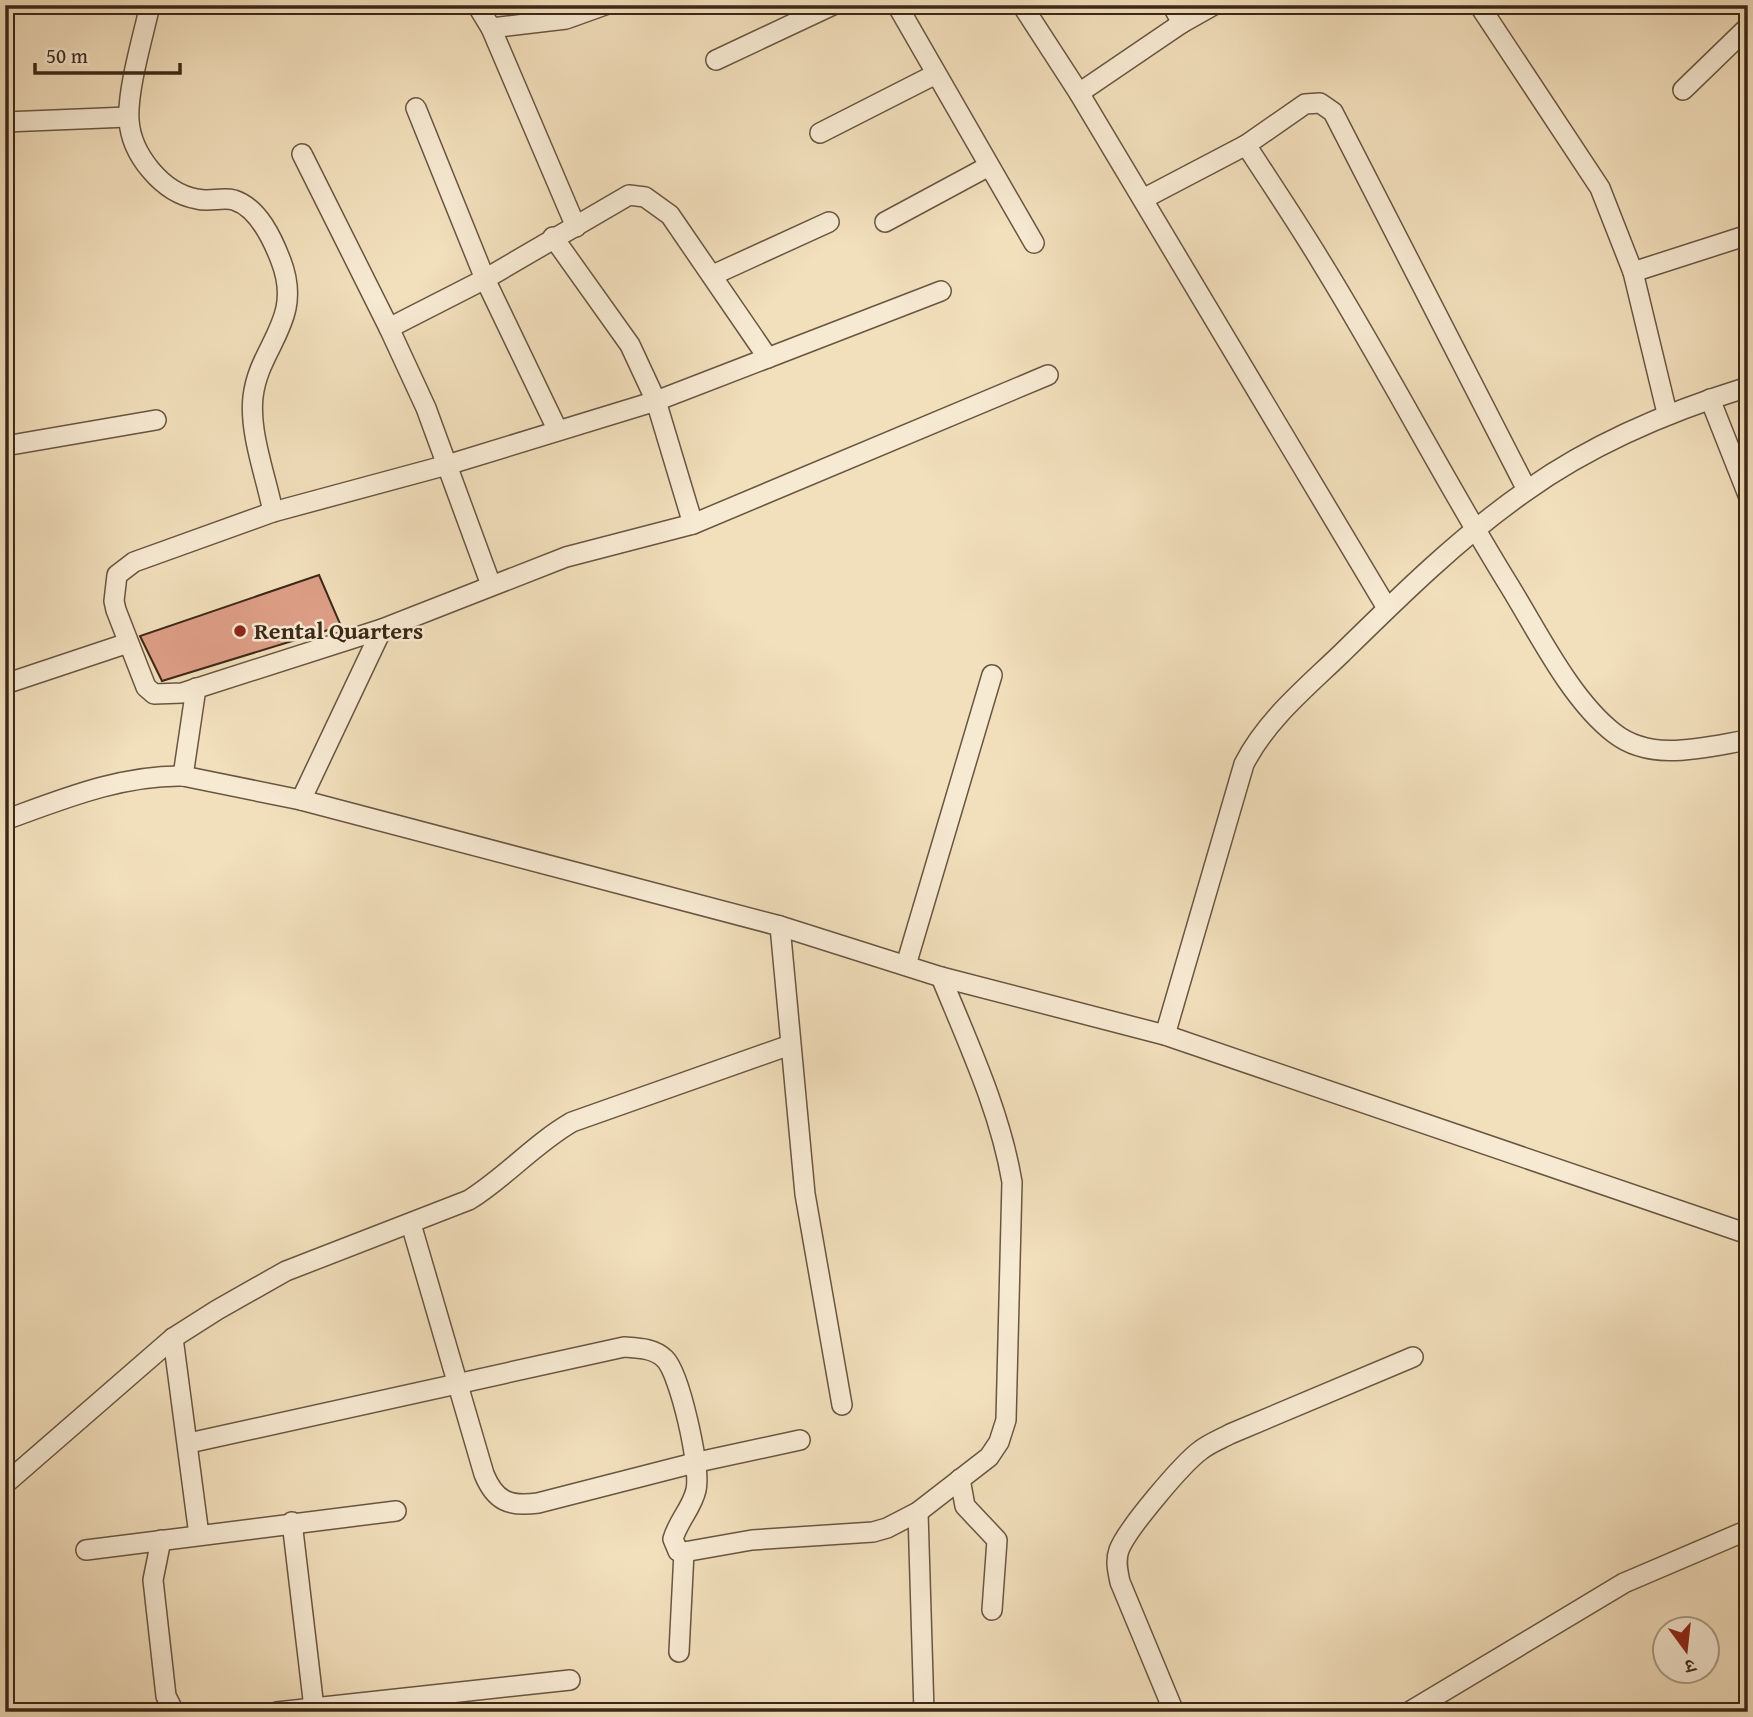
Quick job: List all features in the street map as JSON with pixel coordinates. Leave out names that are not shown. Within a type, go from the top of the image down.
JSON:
[{"type":"street","points":[[149,5],[128,117],[135,151],[145,164],[171,187],[195,199],[234,200],[252,212],[268,230],[282,264],[289,307],[253,396],[253,417],[273,512]]},
{"type":"street","points":[[477,5],[491,28],[576,227]]},
{"type":"street","points":[[491,28],[566,19],[605,5]]},
{"type":"street","points":[[716,60],[833,5]]},
{"type":"street","points":[[897,5],[1034,243]]},
{"type":"street","points":[[1022,5],[1143,199],[1382,613]]},
{"type":"street","points":[[1172,5],[1182,23]]},
{"type":"street","points":[[1079,93],[1182,23],[1214,5]]},
{"type":"street","points":[[1479,5],[1600,188],[1633,272],[1667,413]]},
{"type":"street","points":[[1684,90],[1748,27]]},
{"type":"street","points":[[820,133],[936,74]]},
{"type":"street","points":[[1143,199],[1246,145],[1305,104],[1320,103],[1333,112],[1527,490]]},
{"type":"street","points":[[416,108],[485,279],[558,429]]},
{"type":"street","points":[[5,122],[128,117]]},
{"type":"street","points":[[1246,145],[1324,266],[1475,531],[1566,677],[1615,734],[1637,745],[1661,750],[1688,750],[1748,740]]},
{"type":"street","points":[[302,154],[390,328],[426,408],[491,585]]},
{"type":"street","points":[[885,222],[989,166]]},
{"type":"street","points":[[390,328],[485,279],[629,195],[645,197],[670,215],[768,358]]},
{"type":"street","points":[[713,275],[830,222]]},
{"type":"street","points":[[1633,272],[1748,235]]},
{"type":"street","points":[[553,237],[630,345],[656,401],[693,524]]},
{"type":"street","points":[[941,291],[656,401],[558,429],[447,466],[273,512],[134,562],[123,569],[115,583],[114,601],[146,687],[154,694],[168,695],[196,688],[382,629],[566,557],[693,524],[1048,375]]},
{"type":"street","points":[[1165,1035],[1244,764],[1255,742],[1274,719],[1382,613],[1475,531],[1527,490],[1589,453],[1667,413],[1748,387]]},
{"type":"street","points":[[1710,398],[1748,495]]},
{"type":"street","points":[[5,446],[156,420]]},
{"type":"street","points":[[301,800],[382,629]]},
{"type":"street","points":[[5,684],[128,643]]},
{"type":"street","points":[[906,965],[992,675]]},
{"type":"street","points":[[183,776],[196,688]]},
{"type":"street","points":[[5,820],[83,792],[142,779],[183,776],[301,800],[780,926],[941,977],[1165,1035],[1748,1234]]},
{"type":"street","points":[[780,926],[805,1194],[842,1405]]},
{"type":"street","points":[[189,1443],[624,1347],[649,1349],[665,1359],[675,1376],[698,1462],[696,1491],[673,1539],[674,1546],[684,1552],[795,1535],[873,1532],[900,1523],[918,1512],[989,1457],[999,1442],[1006,1420],[1012,1182],[1009,1160],[978,1067],[941,977]]},
{"type":"street","points":[[5,1484],[173,1338],[286,1272],[469,1200],[490,1187],[543,1138],[572,1122],[790,1045]]},
{"type":"street","points":[[411,1224],[484,1474],[491,1489],[502,1501],[517,1506],[538,1503],[698,1462],[800,1440]]},
{"type":"street","points":[[173,1338],[189,1443],[199,1535]]},
{"type":"street","points":[[1174,1712],[1120,1582],[1116,1565],[1118,1552],[1126,1538],[1177,1474],[1201,1450],[1230,1434],[1413,1357]]},
{"type":"street","points":[[960,1479],[965,1506],[997,1540],[992,1609]]},
{"type":"street","points":[[86,1550],[396,1511]]},
{"type":"street","points":[[918,1512],[924,1712]]},
{"type":"street","points":[[292,1522],[314,1708]]},
{"type":"street","points":[[1409,1712],[1624,1583],[1748,1530]]},
{"type":"street","points":[[161,1540],[153,1580],[166,1696],[174,1712]]},
{"type":"street","points":[[679,1652],[684,1552]]},
{"type":"street","points":[[277,1712],[379,1706],[570,1680]]},
{"type":"building","name":"Rental Quarters","points":[[319,575],[341,626],[162,681],[140,636]]},
{"type":"place","name":"Rental Quarters","points":[[240,631]]}]
